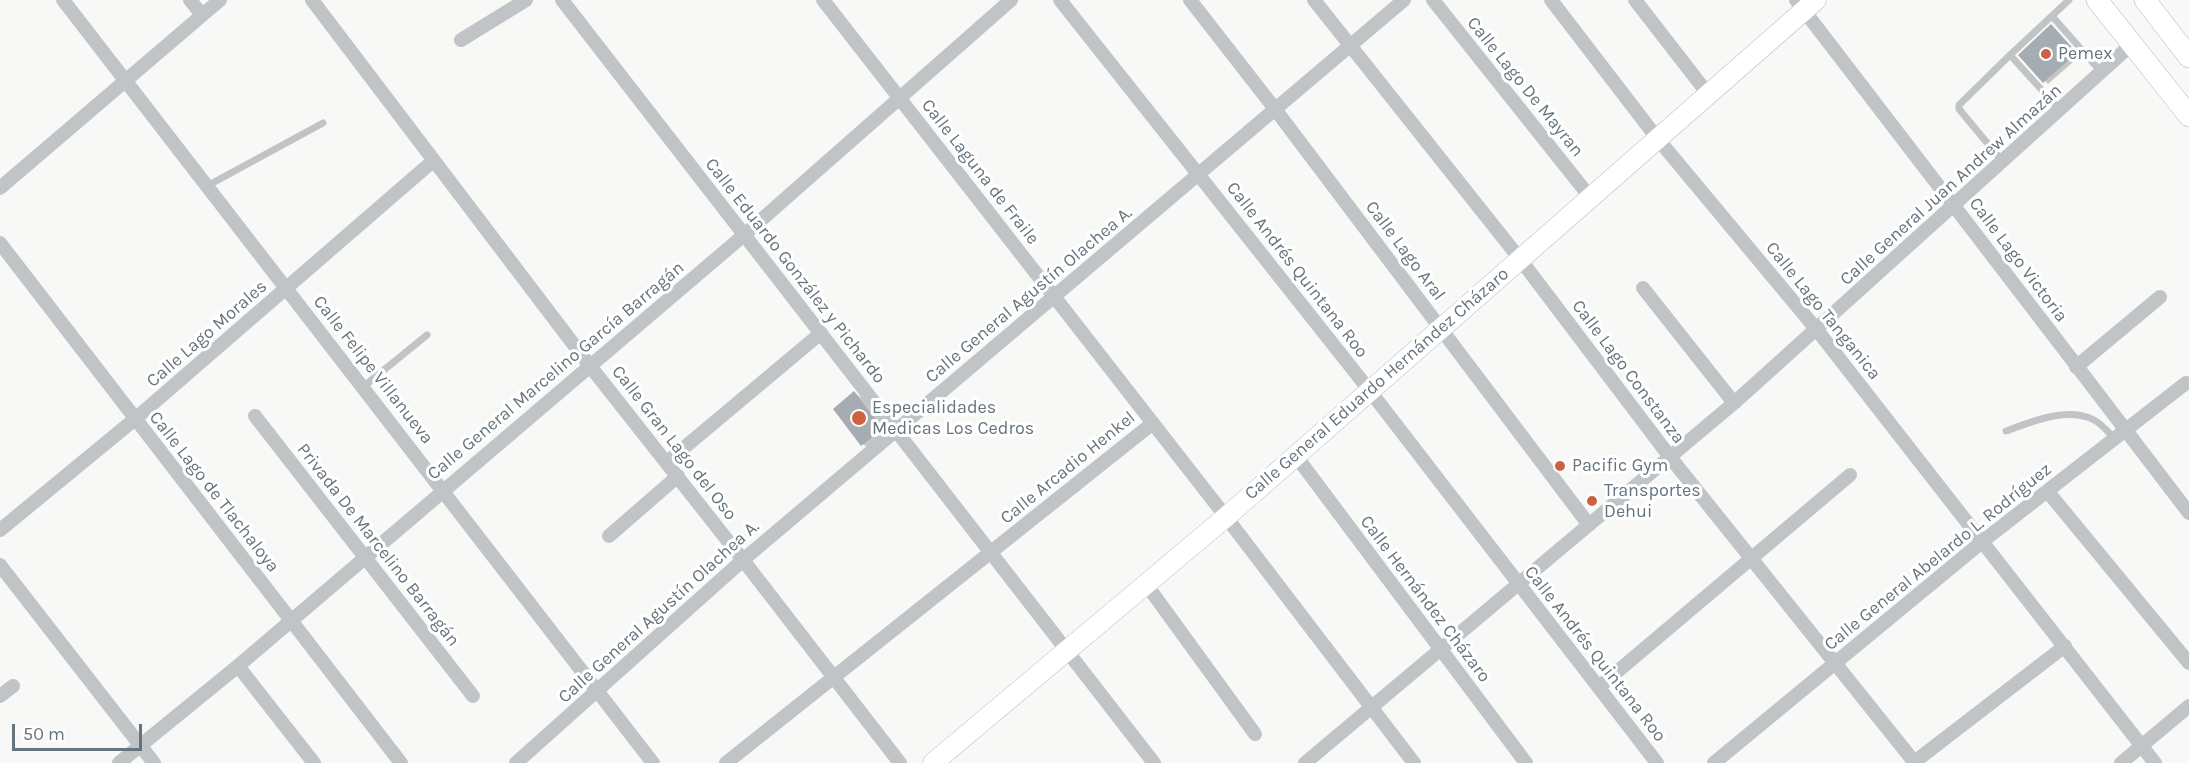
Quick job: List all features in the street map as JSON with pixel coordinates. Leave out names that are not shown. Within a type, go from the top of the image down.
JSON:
[{"type":"main road","points":[[2097,0],[2189,117]]},
{"type":"main road","points":[[2145,0],[2189,57]]},
{"type":"main road","name":"Calle General Eduardo Hernández Cházaro","points":[[933,763],[1296,456],[1708,94],[1805,3]]},
{"type":"street","name":"Calle Felipe Villanueva","points":[[63,0],[653,763]]},
{"type":"street","points":[[190,0],[202,15]]},
{"type":"street","points":[[0,188],[220,0]]},
{"type":"street","name":"Calle Gran Lago del Oso","points":[[312,0],[590,366],[900,763]]},
{"type":"street","points":[[461,40],[526,0]]},
{"type":"street","name":"Calle Eduardo González y Pichardo","points":[[562,0],[1067,651],[1146,760]]},
{"type":"street","name":"Calle Laguna de Fraile","points":[[823,0],[1153,423]]},
{"type":"street","name":"Calle General Marcelino García Barragán","points":[[119,763],[238,666],[744,235],[1011,0]]},
{"type":"street","name":"Calle Andrés Quintana Roo","points":[[1060,0],[1370,391],[1657,763]]},
{"type":"street","name":"Calle Lago Aral","points":[[1190,0],[1589,525]]},
{"type":"street","name":"Calle Lago Constanza","points":[[1314,0],[1520,259],[1670,457],[1914,763]]},
{"type":"street","name":"Calle General Agustín Olachea A.","points":[[516,763],[743,560],[1404,0]]},
{"type":"street","name":"Calle Lago De Mayran","points":[[1433,0],[1590,197]]},
{"type":"street","name":"Calle Lago Tanganica","points":[[1551,0],[1657,138],[1817,330],[2155,763]]},
{"type":"street","points":[[1635,0],[1708,94]]},
{"type":"street","name":"Calle Lago Victoria","points":[[1805,3],[2076,367],[2189,511]]},
{"type":"street","name":"Calle General Juan Andrew Almazán","points":[[1305,763],[1734,403],[2132,44]]},
{"type":"street","name":"Calle Lago Morales","points":[[0,530],[135,419],[433,161]]},
{"type":"street","name":"Calle Lago de Tlachaloya","points":[[0,243],[401,763]]},
{"type":"street","points":[[1643,288],[1734,403]]},
{"type":"street","points":[[2076,367],[2160,297]]},
{"type":"street","points":[[667,462],[821,333]]},
{"type":"street","name":"Calle General Abelardo L. Rodríguez","points":[[1714,763],[1983,541],[2186,383]]},
{"type":"street","name":"Privada De Marcelino Barragán","points":[[255,417],[473,696]]},
{"type":"street","name":"Calle Arcadio Henkel","points":[[726,763],[1153,423],[1414,763]]},
{"type":"street","name":"Calle Hernández Cházaro","points":[[1296,456],[1526,763]]},
{"type":"street","points":[[1599,687],[1850,475]]},
{"type":"street","points":[[609,536],[678,476]]},
{"type":"street","points":[[2048,492],[2189,663]]},
{"type":"street","points":[[0,565],[154,763]]},
{"type":"street","points":[[1146,584],[1255,734]]},
{"type":"street","points":[[1914,763],[2065,646]]},
{"type":"street","points":[[238,666],[314,763]]},
{"type":"street","points":[[0,696],[13,686]]},
{"type":"street","points":[[2121,763],[2189,706]]},
{"type":"lane","points":[[2003,162],[1959,109],[1959,105],[2069,0]]},
{"type":"lane","points":[[2052,16],[2102,73]]},
{"type":"lane","points":[[2010,55],[2060,110]]},
{"type":"lane","points":[[207,186],[324,123]]},
{"type":"lane","points":[[363,387],[427,334]]},
{"type":"lane","points":[[2006,431],[2037,419],[2077,415],[2094,420],[2115,440]]},
{"type":"building","name":"Pemex","points":[[2051,24],[2077,53],[2043,83],[2018,55]]},
{"type":"building","name":"Especialidades Medicas Los Cedros","points":[[854,391],[883,429],[861,446],[833,409]]},
{"type":"place","name":"Pemex","points":[[2046,54]]},
{"type":"place","name":"Especialidades Medicas Los Cedros","points":[[859,418]]},
{"type":"place","name":"Pacific Gym","points":[[1560,466]]},
{"type":"place","name":"Transportes Dehui","points":[[1592,501]]}]
